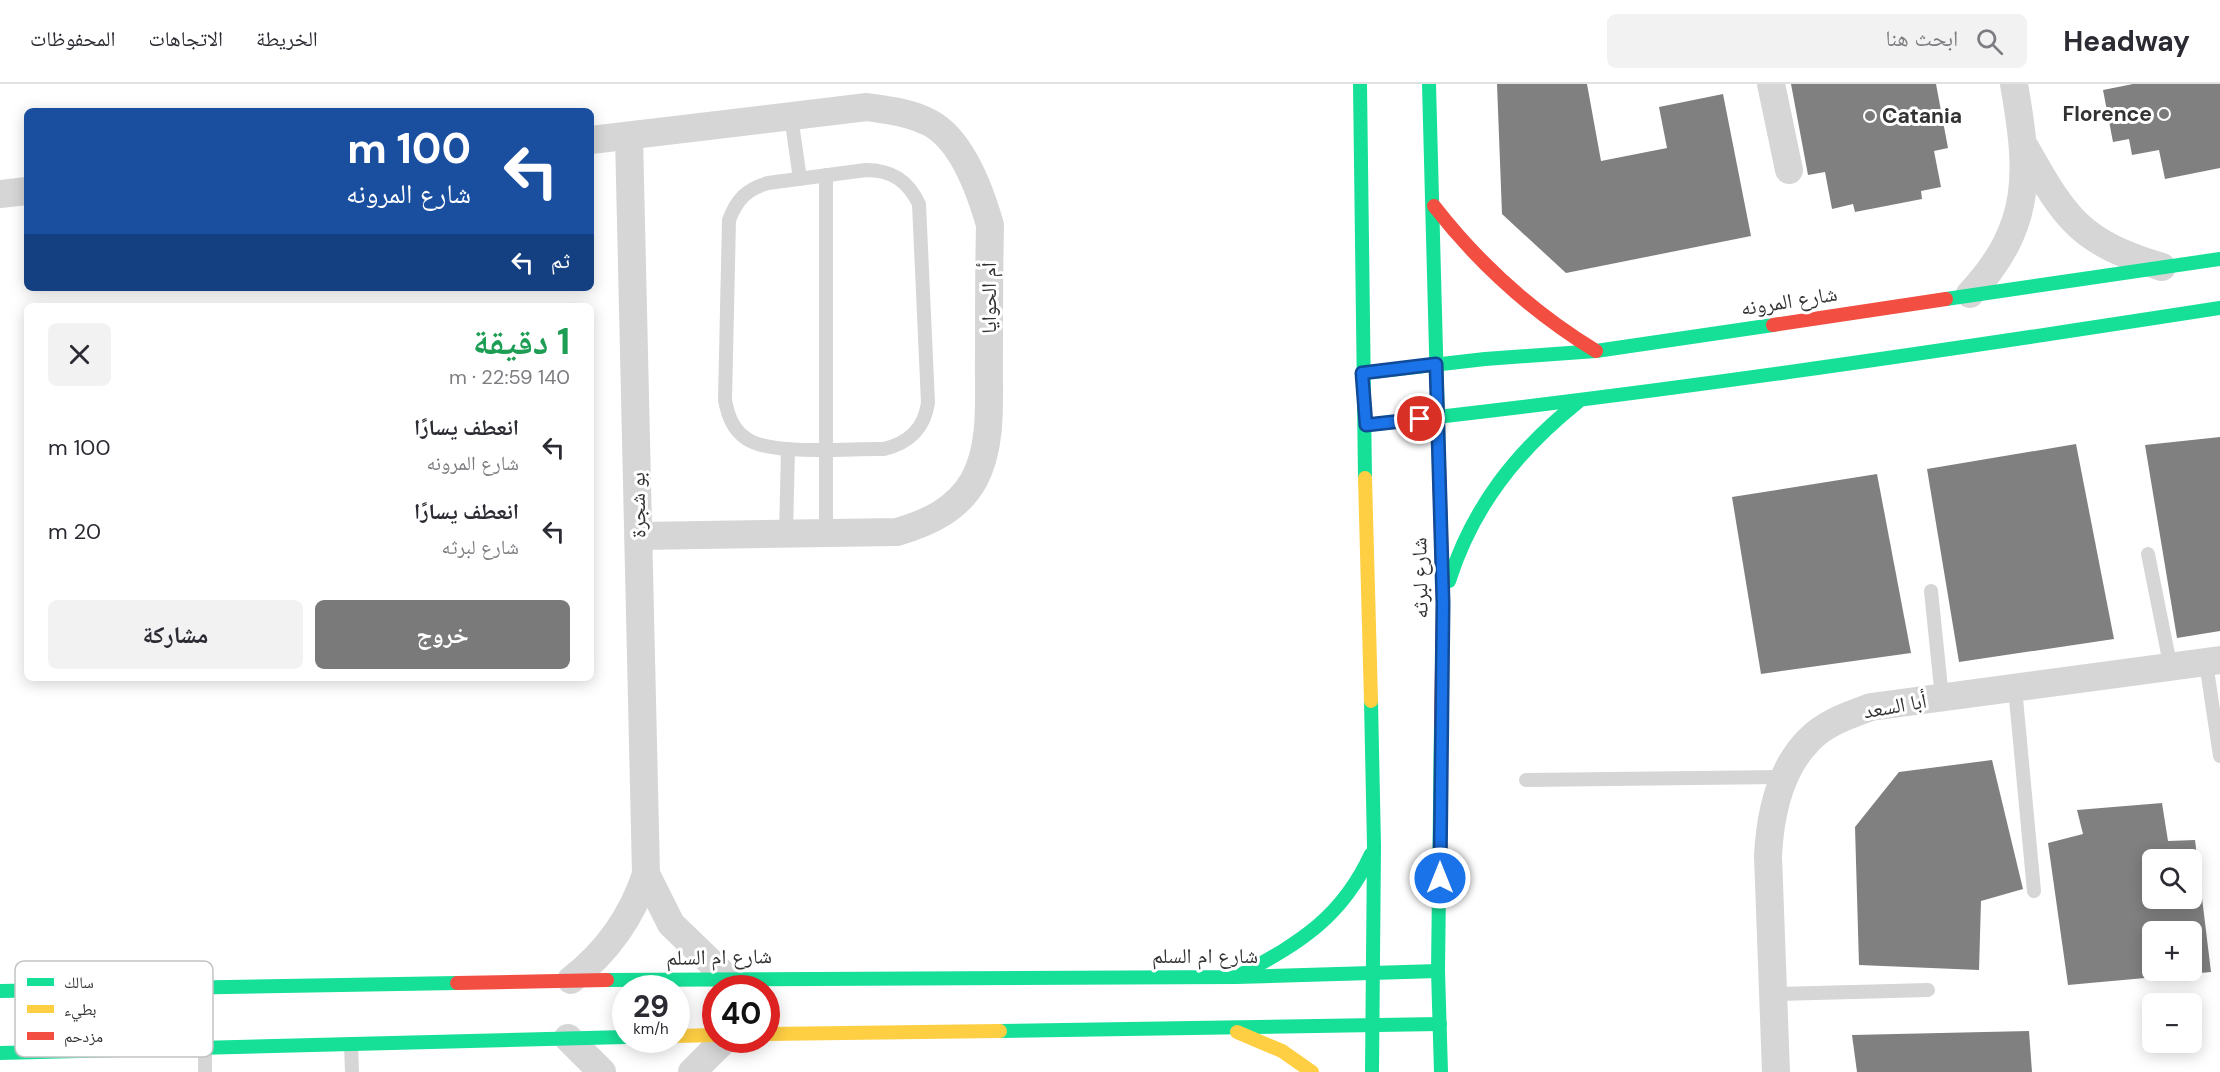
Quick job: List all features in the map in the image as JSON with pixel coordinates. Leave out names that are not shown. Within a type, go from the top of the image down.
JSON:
[{"type":"street","points":[[1360,84],[1362,373],[1366,425],[1374,846],[1372,1072]]},
{"type":"street","name":"شارع لبرثه","points":[[1429,84],[1443,603],[1438,971],[1441,1072]]},
{"type":"street","points":[[1771,84],[1789,170]]},
{"type":"street","points":[[1970,294],[1993,267],[2015,228],[2024,176],[2025,147],[2014,84]]},
{"type":"street","name":"أم الحوايا","points":[[594,140],[867,107],[901,112],[928,121],[953,143],[969,166],[982,196],[990,225],[988,420],[984,452],[974,480],[951,507],[928,523],[897,532],[639,536]]},
{"type":"street","name":"بو شجرة","points":[[571,980],[609,945],[631,912],[646,874],[629,136]]},
{"type":"street","points":[[2025,147],[2054,200],[2092,239],[2121,255],[2165,268]]},
{"type":"street","points":[[0,194],[24,191]]},
{"type":"street","points":[[1434,206],[1462,243],[1509,290],[1566,333],[1596,351]]},
{"type":"street","name":"شارع المرونه","points":[[1362,373],[1436,364],[1596,351],[1970,294],[2220,259]]},
{"type":"street","points":[[1366,425],[1578,402],[1828,368],[2220,308]]},
{"type":"street","points":[[1443,603],[1452,569],[1481,504],[1524,448],[1578,402]]},
{"type":"street","name":"أبا السعد","points":[[1776,1072],[1770,822],[1784,777],[1809,740],[1839,719],[1871,707],[2213,662]]},
{"type":"street","points":[[1236,977],[1299,944],[1319,929],[1352,892],[1374,846]]},
{"type":"street","name":"بو شجرة","points":[[646,874],[671,924],[724,975]]},
{"type":"street","name":"شارع ام السلم","points":[[780,978],[1236,977],[1438,971]]},
{"type":"street","name":"شارع ام السلم","points":[[213,987],[702,978]]},
{"type":"street","name":"شارع ام السلم","points":[[0,991],[15,991]]},
{"type":"street","points":[[780,1034],[1440,1024]]},
{"type":"street","points":[[1218,1026],[1251,1036],[1282,1051],[1312,1072]]},
{"type":"street","points":[[213,1048],[612,1037]]},
{"type":"street","points":[[568,1038],[602,1072]]},
{"type":"street","points":[[0,1053],[15,1053]]},
{"type":"street","points":[[692,1072],[711,1053]]},
{"type":"lane","points":[[791,117],[800,179]]},
{"type":"lane","points":[[866,170],[886,172],[904,182],[919,204],[928,403],[926,415],[915,434],[895,446],[788,449],[761,446],[746,439],[735,429],[728,416],[725,400],[729,220],[742,195],[754,187],[826,175],[866,170]]},
{"type":"lane","points":[[826,175],[826,533]]},
{"type":"lane","points":[[786,534],[788,449]]},
{"type":"lane","points":[[2148,554],[2171,669]]},
{"type":"lane","points":[[1931,591],[1942,698]]},
{"type":"lane","points":[[2213,662],[2220,756]]},
{"type":"lane","points":[[2015,688],[2034,891]]},
{"type":"lane","points":[[1526,780],[1784,777]]},
{"type":"lane","points":[[1775,994],[1928,990]]},
{"type":"lane","points":[[351,1044],[352,1072]]},
{"type":"building","points":[[1497,84],[1587,84],[1601,161],[1667,148],[1659,107],[1723,94],[1751,236],[1566,273],[1502,214]]},
{"type":"building","name":"Catania","points":[[1791,84],[1936,84],[1948,148],[1934,151],[1941,187],[1921,191],[1922,199],[1855,212],[1853,204],[1832,209],[1825,172],[1808,175]]},
{"type":"building","name":"Florence","points":[[2133,84],[2220,84],[2220,168],[2165,179],[2159,150],[2132,155],[2129,139],[2113,142],[2103,90]]},
{"type":"building","points":[[2220,437],[2220,631],[2177,638],[2145,445]]},
{"type":"building","points":[[2076,444],[2114,639],[1959,662],[1927,469]]},
{"type":"building","points":[[1877,474],[1911,653],[1761,674],[1732,497]]},
{"type":"building","points":[[1992,760],[2023,889],[1981,901],[1979,970],[1859,965],[1855,827],[1899,772]]},
{"type":"building","points":[[2162,803],[2168,841],[2195,840],[2196,849],[2142,849],[2142,909],[2202,909],[2202,898],[2211,972],[2202,973],[2202,921],[2142,921],[2142,978],[2068,985],[2048,843],[2083,834],[2077,810]]},
{"type":"building","points":[[2029,1031],[2032,1072],[1857,1072],[1852,1035]]},
{"type":"traffic: fast","points":[[1360,84],[1365,478]]},
{"type":"traffic: fast","points":[[1429,84],[1439,465]]},
{"type":"traffic: fast","points":[[1946,299],[2220,259]]},
{"type":"traffic: fast","points":[[1366,425],[1580,400],[1794,371],[2220,308]]},
{"type":"traffic: fast","points":[[1363,373],[1485,359],[1596,351],[1773,325]]},
{"type":"traffic: fast","points":[[1449,581],[1459,554],[1484,504],[1535,440],[1578,402]]},
{"type":"traffic: fast","points":[[1371,701],[1374,846],[1372,1072]]},
{"type":"traffic: fast","points":[[1441,724],[1438,971],[1441,1072]]},
{"type":"traffic: fast","points":[[1242,974],[1283,951],[1318,926],[1347,895],[1371,854]]},
{"type":"traffic: fast","points":[[607,980],[1236,977],[1438,971]]},
{"type":"traffic: fast","points":[[213,987],[457,983]]},
{"type":"traffic: fast","points":[[0,991],[15,991]]},
{"type":"traffic: fast","points":[[1000,1031],[1440,1024]]},
{"type":"traffic: fast","points":[[213,1048],[612,1037]]},
{"type":"traffic: fast","points":[[0,1053],[15,1053]]},
{"type":"traffic: slow","points":[[1365,478],[1371,701]]},
{"type":"traffic: slow","points":[[780,1034],[1000,1031]]},
{"type":"traffic: slow","points":[[1237,1032],[1282,1051],[1312,1072]]},
{"type":"traffic: slow","points":[[690,1036],[702,1035]]},
{"type":"traffic: jam","points":[[1434,206],[1470,248],[1508,286],[1550,320],[1596,351]]},
{"type":"traffic: jam","points":[[1773,325],[1946,299]]},
{"type":"traffic: jam","points":[[1439,465],[1443,603],[1441,724]]},
{"type":"traffic: jam","points":[[457,983],[607,980]]},
{"type":"place","name":"Florence","points":[[2164,114]]},
{"type":"place","name":"Catania","points":[[1870,116]]},
{"type":"route","points":[[1420,419],[1366,425],[1362,373],[1436,364],[1443,603],[1440,878]]}]
